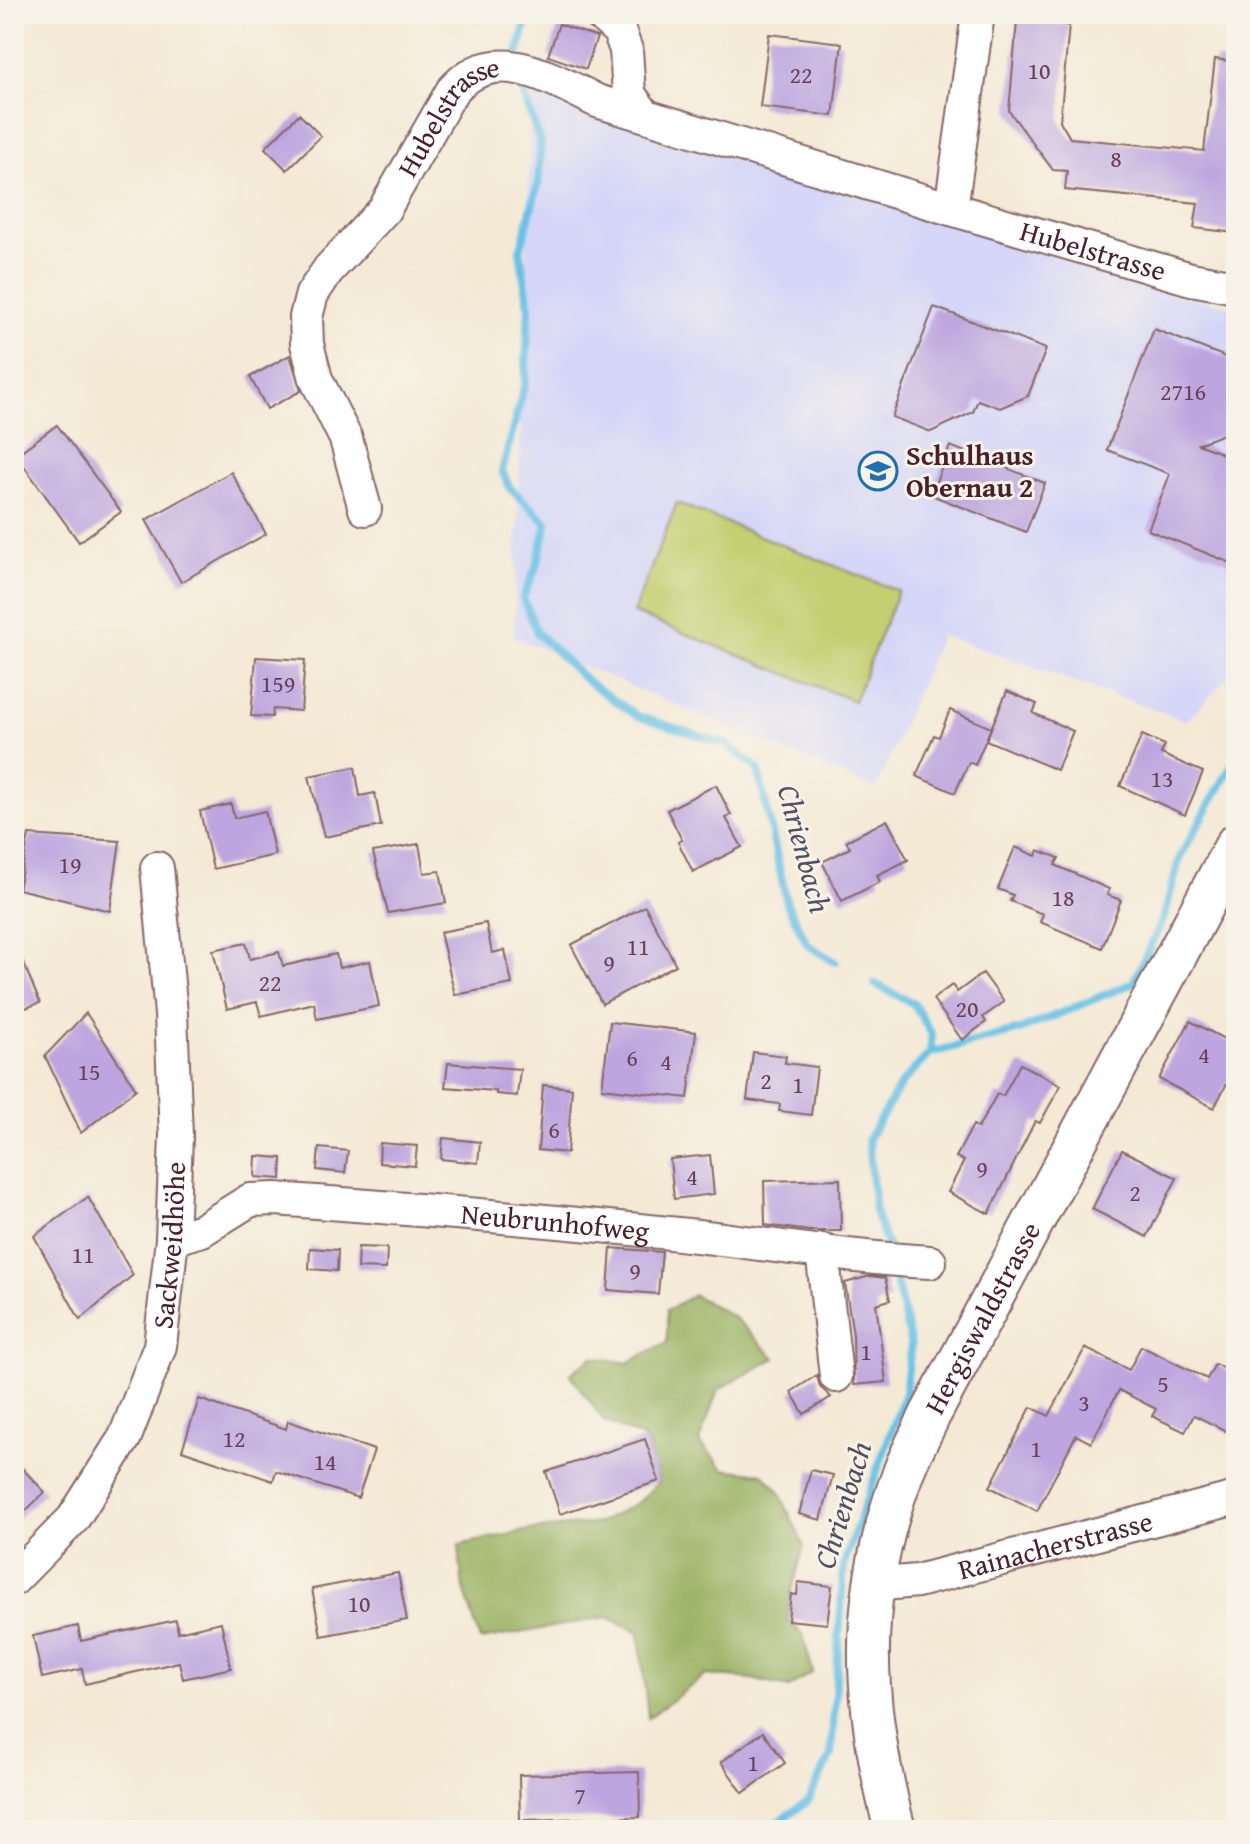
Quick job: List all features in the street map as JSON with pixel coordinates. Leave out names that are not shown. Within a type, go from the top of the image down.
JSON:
[{"type":"street","points":[[600,14],[619,31],[626,50],[629,94],[644,114]]},
{"type":"street","points":[[951,209],[978,14]]},
{"type":"street","name":"Hubelstrasse","points":[[365,509],[346,439],[316,379],[307,344],[306,317],[312,294],[329,269],[384,210],[452,91],[472,72],[490,66],[530,70],[597,101],[1191,279],[1236,287]]},
{"type":"street","name":"Hergiswaldstrasse","points":[[895,1830],[871,1720],[868,1669],[872,1585],[902,1475],[930,1415],[1236,844]]},
{"type":"street","name":"Sackweidhöhe","points":[[14,1579],[73,1519],[125,1437],[160,1346],[172,1239],[176,1136],[172,1045],[157,868]]},
{"type":"street","name":"Neubrunhofweg","points":[[172,1239],[202,1230],[250,1200],[275,1199],[525,1218],[888,1260],[930,1262]]},
{"type":"street","points":[[822,1250],[836,1376]]},
{"type":"street","name":"Rainacherstrasse","points":[[872,1585],[917,1581],[1236,1498]]},
{"type":"shaded area","name":"Schulhaus Obernau 2","points":[[532,79],[573,108],[627,126],[1171,294],[1236,307],[1236,668],[1187,721],[941,635],[876,789],[514,637]]},
{"type":"green space","points":[[677,503],[898,591],[854,701],[633,613]]},
{"type":"green space","points":[[694,1295],[734,1317],[775,1358],[718,1390],[699,1441],[723,1469],[763,1474],[779,1491],[804,1546],[791,1594],[788,1620],[803,1635],[813,1672],[789,1688],[752,1679],[706,1675],[648,1718],[639,1632],[607,1617],[480,1640],[462,1582],[459,1545],[530,1530],[599,1523],[639,1502],[659,1481],[645,1439],[604,1421],[570,1374],[592,1357],[628,1363],[667,1342],[667,1310]]},
{"type":"building","points":[[1017,21],[1069,25],[1060,121],[1070,138],[1204,151],[1215,59],[1236,62],[1236,233],[1194,228],[1198,203],[1065,190],[1067,171],[1053,170],[1009,111]]},
{"type":"building","points":[[559,24],[597,37],[586,69],[548,56]]},
{"type":"building","points":[[769,34],[842,43],[833,116],[760,107]]},
{"type":"building","points":[[299,114],[321,136],[287,170],[265,148]]},
{"type":"building","points":[[934,307],[1046,349],[1028,396],[1000,408],[978,400],[973,412],[931,432],[892,417]]},
{"type":"building","points":[[1154,329],[1236,361],[1236,429],[1198,444],[1236,459],[1236,565],[1148,530],[1170,474],[1107,450]]},
{"type":"building","points":[[290,355],[301,391],[267,409],[250,377]]},
{"type":"building","points":[[57,425],[121,512],[79,542],[16,455]]},
{"type":"building","points":[[950,446],[1045,483],[1026,532],[931,495]]},
{"type":"building","points":[[231,472],[266,534],[181,582],[146,520]]},
{"type":"building","points":[[256,657],[305,660],[301,711],[273,709],[272,717],[251,716]]},
{"type":"building","points":[[1007,691],[1037,704],[1033,713],[1073,731],[1057,770],[986,740]]},
{"type":"building","points":[[950,710],[991,728],[975,765],[969,762],[955,793],[916,776],[934,735],[939,737]]},
{"type":"building","points":[[1142,735],[1165,745],[1161,754],[1203,772],[1185,815],[1120,786]]},
{"type":"building","points":[[355,767],[360,796],[375,793],[381,826],[324,837],[309,776]]},
{"type":"building","points":[[716,785],[731,815],[726,818],[742,847],[693,872],[667,810]]},
{"type":"building","points":[[231,804],[234,818],[265,811],[275,855],[213,869],[200,811]]},
{"type":"building","points":[[887,820],[908,860],[877,875],[880,882],[842,901],[822,862],[850,848],[846,841]]},
{"type":"building","points":[[29,835],[120,841],[110,911],[18,889]]},
{"type":"building","points":[[419,844],[424,873],[440,871],[446,903],[388,913],[373,852]]},
{"type":"building","points":[[1015,847],[1036,856],[1038,850],[1059,858],[1055,865],[1109,889],[1107,895],[1121,900],[1102,948],[1040,922],[1043,914],[1010,901],[1013,895],[998,889]]},
{"type":"building","points":[[645,906],[676,965],[602,1004],[571,945]]},
{"type":"building","points":[[486,923],[492,953],[505,950],[512,984],[455,995],[440,932]]},
{"type":"building","points":[[14,940],[40,1003],[14,1012]]},
{"type":"building","points":[[246,943],[250,959],[279,952],[283,966],[336,954],[339,968],[370,961],[379,1006],[317,1019],[314,1003],[261,1016],[257,1002],[227,1009],[213,950]]},
{"type":"building","points":[[983,973],[1004,1002],[983,1017],[986,1022],[962,1040],[933,999],[952,985],[957,992]]},
{"type":"building","points":[[86,1013],[136,1089],[81,1133],[45,1056]]},
{"type":"building","points":[[1190,1021],[1236,1045],[1236,1066],[1214,1108],[1159,1079]]},
{"type":"building","points":[[610,1022],[696,1032],[688,1098],[602,1088]]},
{"type":"building","points":[[753,1052],[786,1056],[785,1063],[817,1067],[811,1115],[779,1111],[780,1104],[747,1100]]},
{"type":"building","points":[[448,1063],[520,1069],[517,1096],[445,1087]]},
{"type":"building","points":[[1020,1064],[1061,1085],[1040,1123],[1035,1121],[989,1214],[948,1192],[964,1161],[956,1157],[973,1125],[978,1128],[997,1094],[1003,1096]]},
{"type":"building","points":[[543,1085],[572,1088],[567,1153],[538,1150]]},
{"type":"building","points":[[443,1138],[480,1142],[478,1163],[441,1159]]},
{"type":"building","points":[[380,1143],[417,1146],[415,1166],[379,1163]]},
{"type":"building","points":[[319,1148],[348,1151],[345,1173],[317,1170]]},
{"type":"building","points":[[1122,1150],[1177,1178],[1147,1237],[1092,1209]]},
{"type":"building","points":[[710,1155],[714,1194],[674,1199],[670,1159]]},
{"type":"building","points":[[256,1156],[282,1158],[281,1179],[255,1177]]},
{"type":"building","points":[[840,1179],[841,1231],[810,1231],[765,1225],[764,1181]]},
{"type":"building","points":[[88,1197],[133,1275],[80,1320],[34,1236]]},
{"type":"building","points":[[358,1247],[387,1248],[386,1269],[357,1268]]},
{"type":"building","points":[[310,1248],[338,1250],[337,1271],[309,1269]]},
{"type":"building","points":[[611,1248],[662,1252],[658,1294],[608,1290]]},
{"type":"building","points":[[870,1276],[885,1278],[890,1300],[876,1304],[886,1382],[854,1385],[853,1335],[845,1283]]},
{"type":"building","points":[[1141,1346],[1207,1379],[1215,1364],[1236,1375],[1236,1436],[1194,1415],[1185,1432],[1152,1416],[1156,1409],[1119,1390],[1091,1443],[1076,1435],[1037,1511],[990,1487],[1031,1407],[1049,1416],[1085,1348],[1129,1370]]},
{"type":"building","points":[[817,1375],[820,1387],[831,1397],[804,1414],[791,1392]]},
{"type":"building","points":[[199,1399],[286,1429],[288,1421],[374,1450],[358,1498],[276,1471],[273,1481],[182,1450]]},
{"type":"building","points":[[645,1439],[659,1481],[560,1514],[546,1472]]},
{"type":"building","points":[[14,1460],[45,1492],[14,1522]]},
{"type":"building","points":[[811,1470],[833,1475],[821,1520],[799,1514]]},
{"type":"building","points":[[398,1573],[407,1620],[321,1636],[312,1589]]},
{"type":"building","points":[[798,1582],[832,1586],[827,1624],[788,1620],[791,1594],[797,1595]]},
{"type":"building","points":[[176,1620],[178,1632],[221,1622],[231,1668],[183,1679],[179,1662],[85,1684],[82,1669],[42,1678],[33,1636],[78,1626],[81,1641]]},
{"type":"building","points":[[763,1732],[785,1763],[743,1793],[721,1762]]},
{"type":"building","points":[[639,1772],[640,1817],[520,1820],[519,1775]]},
{"type":"waterway","name":"Chrienbach","points":[[517,58],[528,14]]},
{"type":"waterway","name":"Chrienbach","points":[[518,79],[541,144],[538,184],[520,251],[529,307],[525,383],[502,471],[510,488],[547,523],[537,565],[523,598],[537,633],[588,682],[637,716],[726,744],[758,769],[787,904],[808,945],[835,962]]},
{"type":"waterway","points":[[930,1053],[1020,1030],[1133,983],[1164,917],[1180,857],[1236,758]]},
{"type":"waterway","name":"Chrienbach","points":[[875,984],[914,1004],[932,1035],[930,1053],[902,1083],[868,1139],[875,1211],[889,1251]]},
{"type":"waterway","name":"Chrienbach","points":[[767,1830],[808,1801],[831,1755],[844,1563],[905,1393],[911,1345],[893,1268]]},
{"type":"place","name":"Schulhaus Obernau 2","points":[[878,471]]}]
